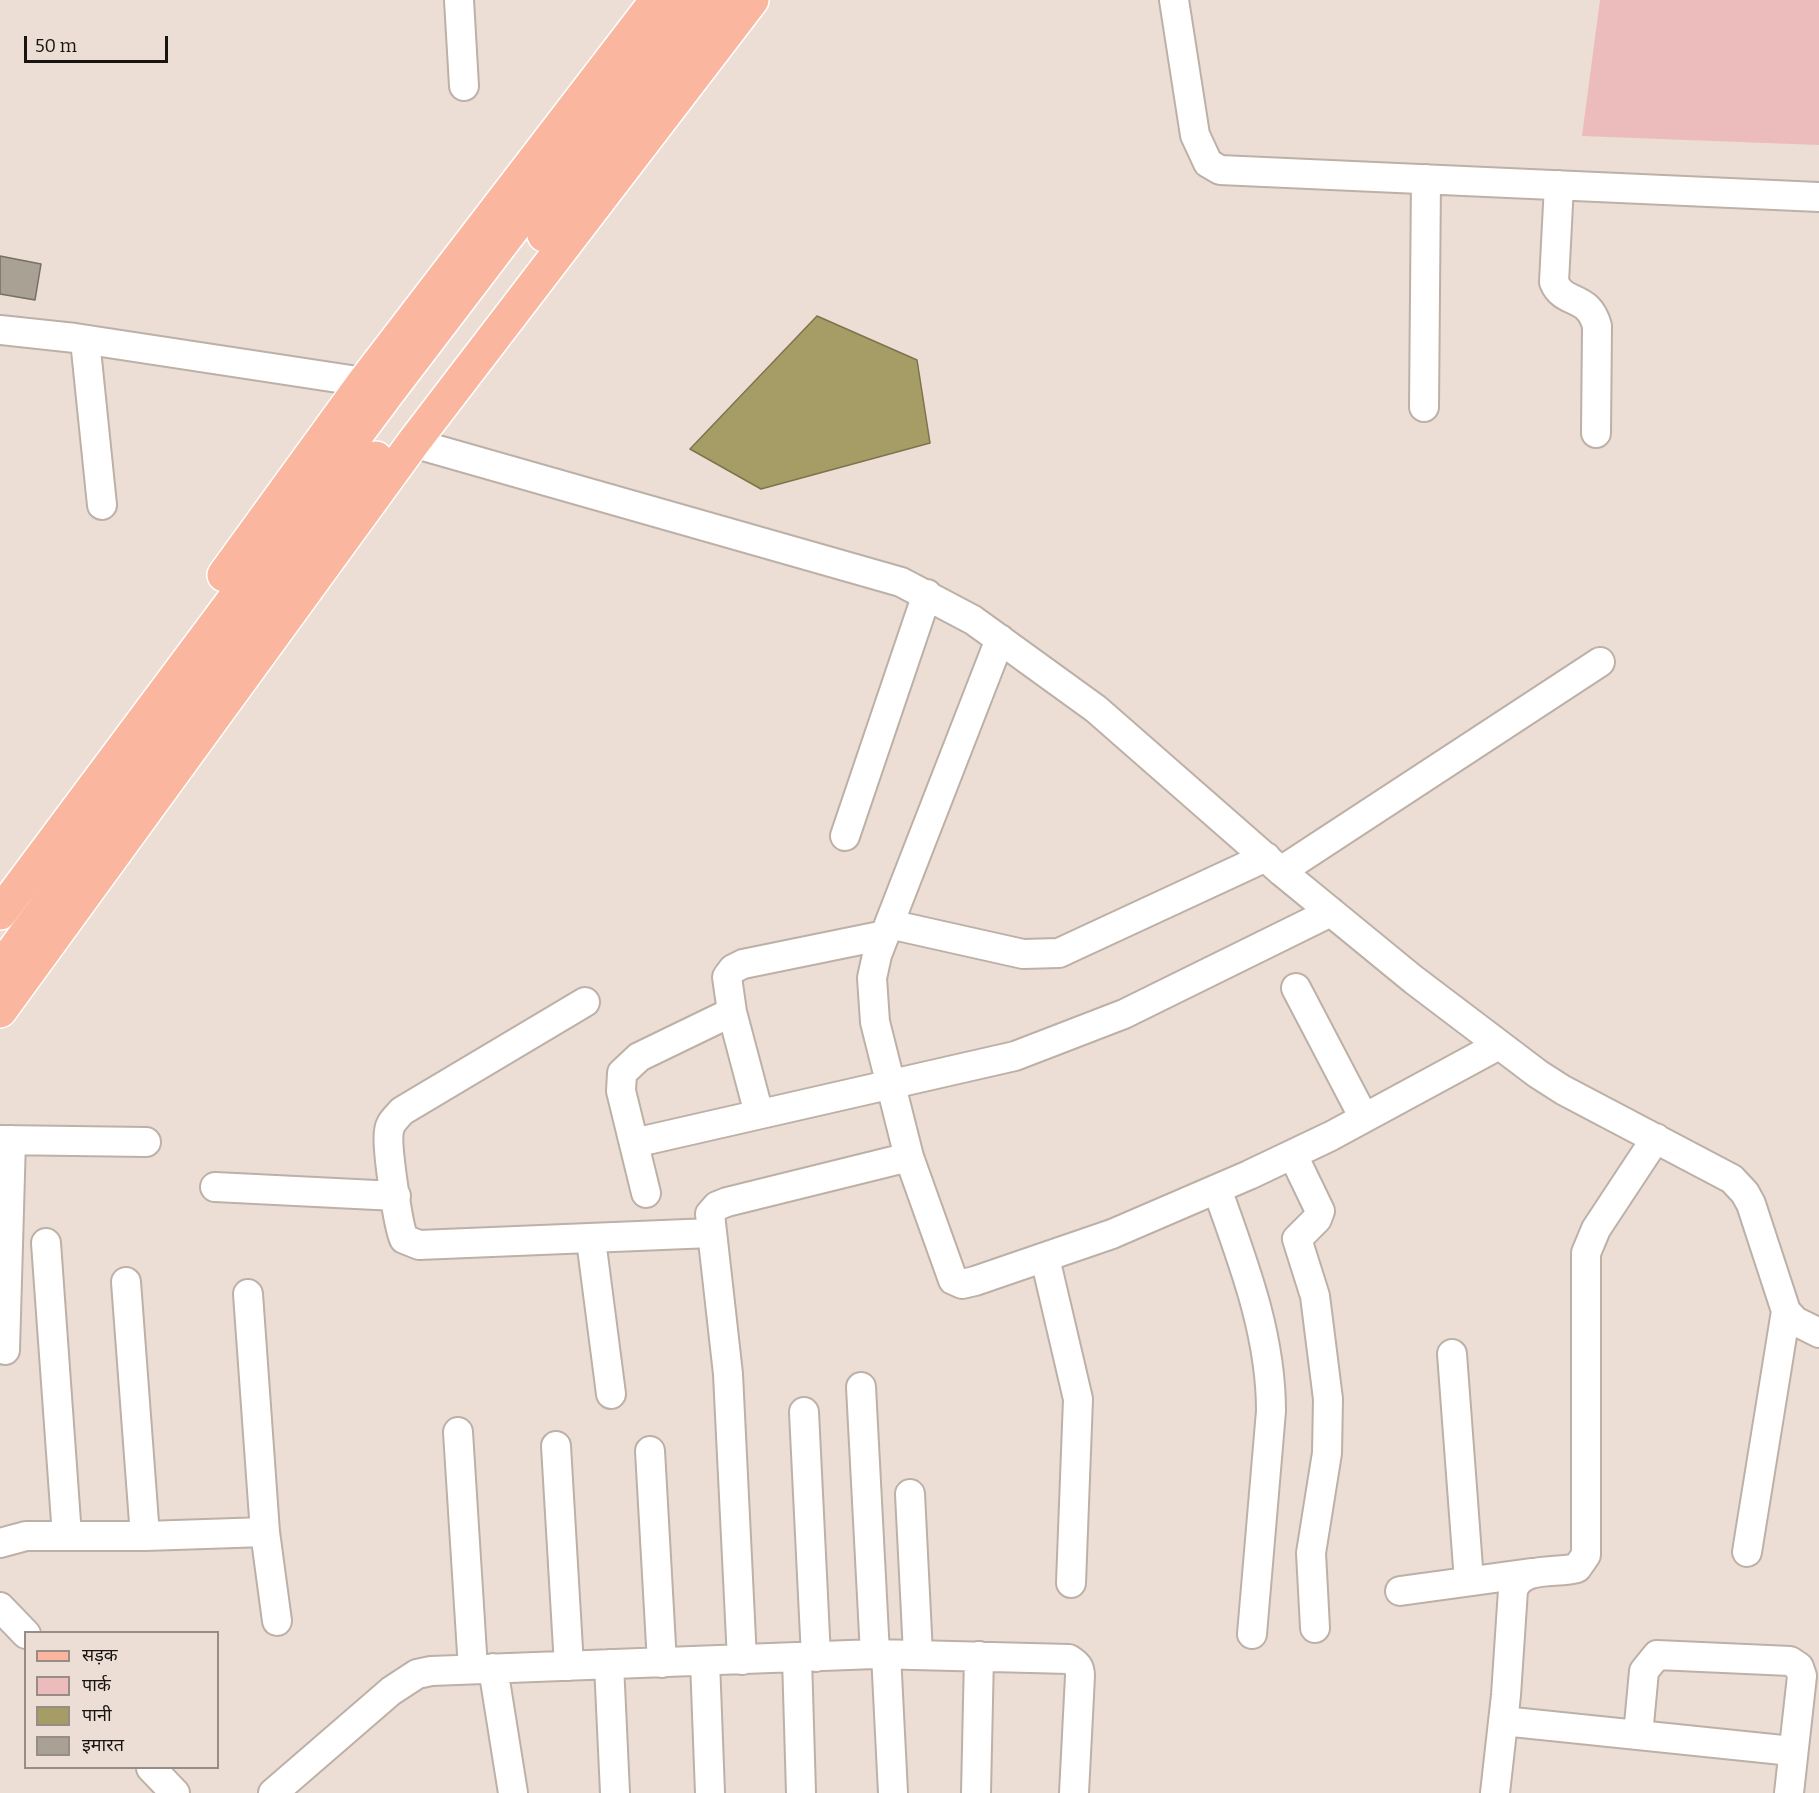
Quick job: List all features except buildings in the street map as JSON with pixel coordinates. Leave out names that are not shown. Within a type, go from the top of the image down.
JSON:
[{"type":"main road","points":[[0,878],[364,382],[657,0]]},
{"type":"main road","points":[[0,913],[394,385],[687,0]]},
{"type":"main road","points":[[8,958],[416,404],[722,0]]},
{"type":"main road","points":[[0,1011],[413,443],[752,0]]},
{"type":"street","points":[[459,0],[464,86]]},
{"type":"street","points":[[1174,0],[1195,135],[1208,163],[1220,170],[1819,197]]},
{"type":"street","points":[[1424,407],[1426,179]]},
{"type":"street","points":[[1559,185],[1554,282],[1557,290],[1587,306],[1594,314],[1597,326],[1596,433]]},
{"type":"street","points":[[0,330],[85,340],[364,382]]},
{"type":"street","points":[[85,340],[102,505]]},
{"type":"street","points":[[413,443],[892,579],[927,594],[1000,639],[1096,709],[1273,864],[1499,1045],[1563,1090],[1732,1179],[1745,1193],[1756,1218],[1779,1297],[1786,1311],[1795,1321],[1819,1332]]},
{"type":"street","points":[[844,836],[927,594]]},
{"type":"street","points":[[1000,639],[887,929],[872,978],[871,997],[909,1157],[952,1280],[962,1284],[969,1283],[1146,1221],[1293,1155],[1499,1045]]},
{"type":"street","points":[[759,1114],[732,1012],[727,977],[733,969],[887,929],[1023,954],[1059,953],[1273,864],[1600,662]]},
{"type":"street","points":[[634,1143],[891,1087],[1015,1056],[1086,1031],[1331,912]]},
{"type":"street","points":[[1296,988],[1364,1118]]},
{"type":"street","points":[[585,1002],[402,1111],[393,1120],[388,1139],[401,1232],[411,1244],[591,1240],[711,1233]]},
{"type":"street","points":[[646,1193],[621,1091],[621,1073],[639,1057],[732,1012]]},
{"type":"street","points":[[1400,1591],[1577,1568],[1586,1555],[1586,1253],[1596,1229],[1656,1138]]},
{"type":"street","points":[[4,1350],[6,1140],[146,1142]]},
{"type":"street","points":[[1293,1155],[1320,1211],[1317,1219],[1297,1239],[1315,1296],[1328,1399],[1327,1453],[1311,1553],[1315,1628]]},
{"type":"street","points":[[742,1660],[728,1374],[710,1214],[717,1206],[727,1202],[909,1157]]},
{"type":"street","points":[[214,1187],[396,1196]]},
{"type":"street","points":[[1217,1189],[1256,1301],[1271,1385],[1271,1411],[1252,1634]]},
{"type":"street","points":[[591,1240],[611,1395]]},
{"type":"street","points":[[46,1243],[67,1536]]},
{"type":"street","points":[[1045,1258],[1078,1399],[1071,1583]]},
{"type":"street","points":[[126,1282],[145,1536]]},
{"type":"street","points":[[248,1294],[265,1532],[277,1622]]},
{"type":"street","points":[[1747,1552],[1786,1311]]},
{"type":"street","points":[[1452,1354],[1469,1581]]},
{"type":"street","points":[[861,1387],[880,1654],[894,1793]]},
{"type":"street","points":[[801,1793],[807,1658],[804,1412]]},
{"type":"street","points":[[458,1432],[483,1669],[513,1793]]},
{"type":"street","points":[[556,1446],[569,1666]]},
{"type":"street","points":[[650,1451],[662,1663]]},
{"type":"street","points":[[910,1494],[918,1654]]},
{"type":"street","points":[[0,1543],[26,1536],[145,1536],[265,1532]]},
{"type":"street","points":[[1495,1793],[1513,1590],[1515,1583],[1531,1573]]},
{"type":"street","points":[[0,1606],[24,1632]]},
{"type":"street","points":[[273,1793],[405,1681],[431,1671],[880,1654],[1069,1659],[1080,1669],[1074,1793]]},
{"type":"street","points":[[1638,1735],[1644,1671],[1658,1655],[1790,1661],[1798,1667],[1802,1676],[1789,1793]]},
{"type":"street","points":[[976,1793],[980,1656]]},
{"type":"street","points":[[705,1661],[710,1793]]},
{"type":"street","points":[[609,1664],[615,1793]]},
{"type":"street","points":[[1503,1721],[1792,1751]]},
{"type":"street","points":[[153,1769],[175,1793]]},
{"type":"green space","points":[[1600,0],[1819,0],[1819,145],[1582,136]]},
{"type":"water","points":[[817,316],[917,360],[930,443],[761,489],[690,449]]}]
